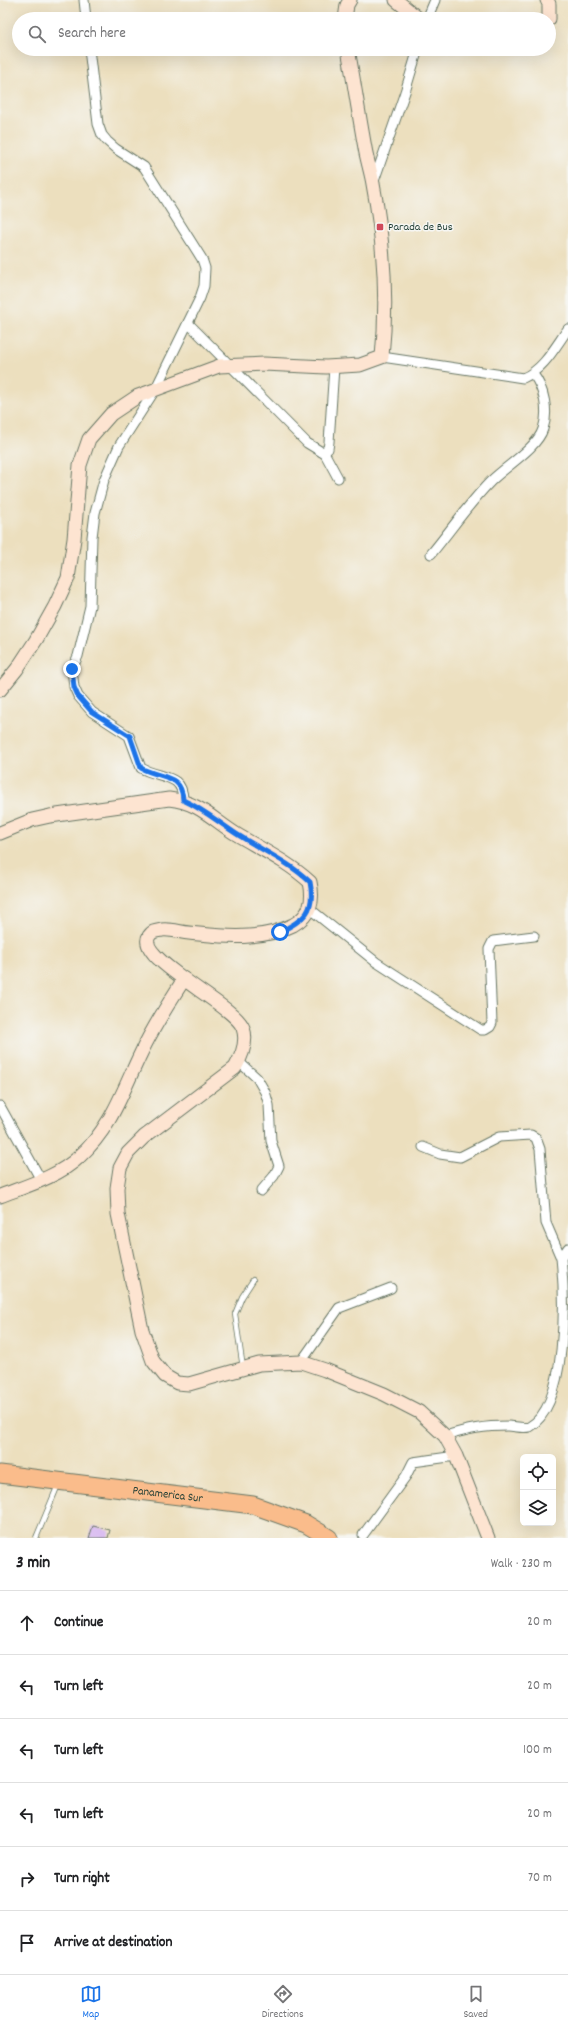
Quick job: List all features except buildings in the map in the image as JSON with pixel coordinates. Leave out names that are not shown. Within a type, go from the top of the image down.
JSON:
[{"type":"highway","name":"Panamerica Sur","points":[[0,1474],[253,1505],[306,1524],[322,1536]]},
{"type":"street","points":[[84,0],[85,12]]},
{"type":"street","points":[[346,12],[347,5],[350,0]]},
{"type":"street","points":[[396,0],[411,12]]},
{"type":"street","points":[[430,12],[435,0]]},
{"type":"street","points":[[547,0],[549,4],[549,12]]},
{"type":"street","points":[[90,56],[98,124],[102,135],[116,149],[144,167],[202,258],[205,268],[204,286],[188,323],[155,390],[119,446],[104,480],[95,513],[92,537],[90,606],[78,656],[72,669],[72,678],[74,687],[83,704],[130,736],[141,768],[177,782],[183,791],[183,800]]},
{"type":"street","points":[[349,56],[362,123],[365,149],[373,184],[383,250],[386,301],[382,357]]},
{"type":"street","points":[[373,184],[416,56]]},
{"type":"street","points":[[188,323],[307,443],[330,459],[338,478]]},
{"type":"street","points":[[0,690],[17,669],[36,640],[55,606],[68,578],[75,532],[80,465],[89,439],[110,414],[138,396],[219,366],[264,364],[334,367],[360,366],[382,357],[523,378],[533,374],[568,329]]},
{"type":"street","points":[[322,452],[328,449],[329,442],[334,367]]},
{"type":"street","points":[[431,554],[490,482],[539,437],[546,418],[543,392],[540,382],[533,374]]},
{"type":"street","points":[[0,833],[32,820],[50,816],[169,799],[183,800],[197,806],[235,834],[281,859],[310,882],[313,895],[310,909],[301,920],[280,932],[249,936],[217,936],[163,930],[152,932],[148,937],[151,951],[184,979],[224,1007],[243,1027],[245,1041],[242,1056],[230,1073],[166,1120],[128,1153],[120,1168],[117,1188],[118,1214],[142,1330],[153,1361],[165,1376],[177,1383],[189,1384],[204,1381],[243,1368],[279,1362],[300,1362],[325,1370],[384,1394],[419,1412],[445,1436],[456,1456],[488,1538]]},
{"type":"street","points":[[310,909],[376,962],[481,1030],[485,1030],[490,1027],[492,1022],[488,949],[490,945],[493,941],[534,936]]},
{"type":"street","points":[[0,1196],[53,1174],[79,1158],[99,1136],[117,1107],[141,1053],[184,979]]},
{"type":"street","points":[[239,1062],[257,1078],[265,1092],[269,1105],[271,1141],[279,1166],[274,1176],[261,1191]]},
{"type":"street","points":[[0,1106],[40,1180]]},
{"type":"street","points":[[423,1147],[440,1154],[460,1157],[499,1137],[531,1136],[536,1138],[540,1149],[546,1223],[561,1258],[565,1302],[561,1362],[550,1402],[538,1421],[527,1428],[497,1426],[474,1427],[445,1436]]},
{"type":"street","points":[[561,1258],[568,1248]]},
{"type":"street","points":[[300,1362],[339,1308],[392,1288]]},
{"type":"street","points":[[363,1535],[406,1476],[413,1462],[456,1456]]},
{"type":"lane","points":[[243,1368],[235,1314],[242,1297],[253,1280]]},
{"type":"lane","points":[[36,1538],[60,1482]]},
{"type":"place","name":"Parada de Bus","points":[[380,227]]},
{"type":"route","points":[[72,669],[74,687],[83,704],[92,712],[130,736],[138,763],[141,768],[177,782],[183,791],[183,800],[197,806],[235,834],[281,859],[310,882],[313,895],[310,909],[301,920],[280,932]]}]
